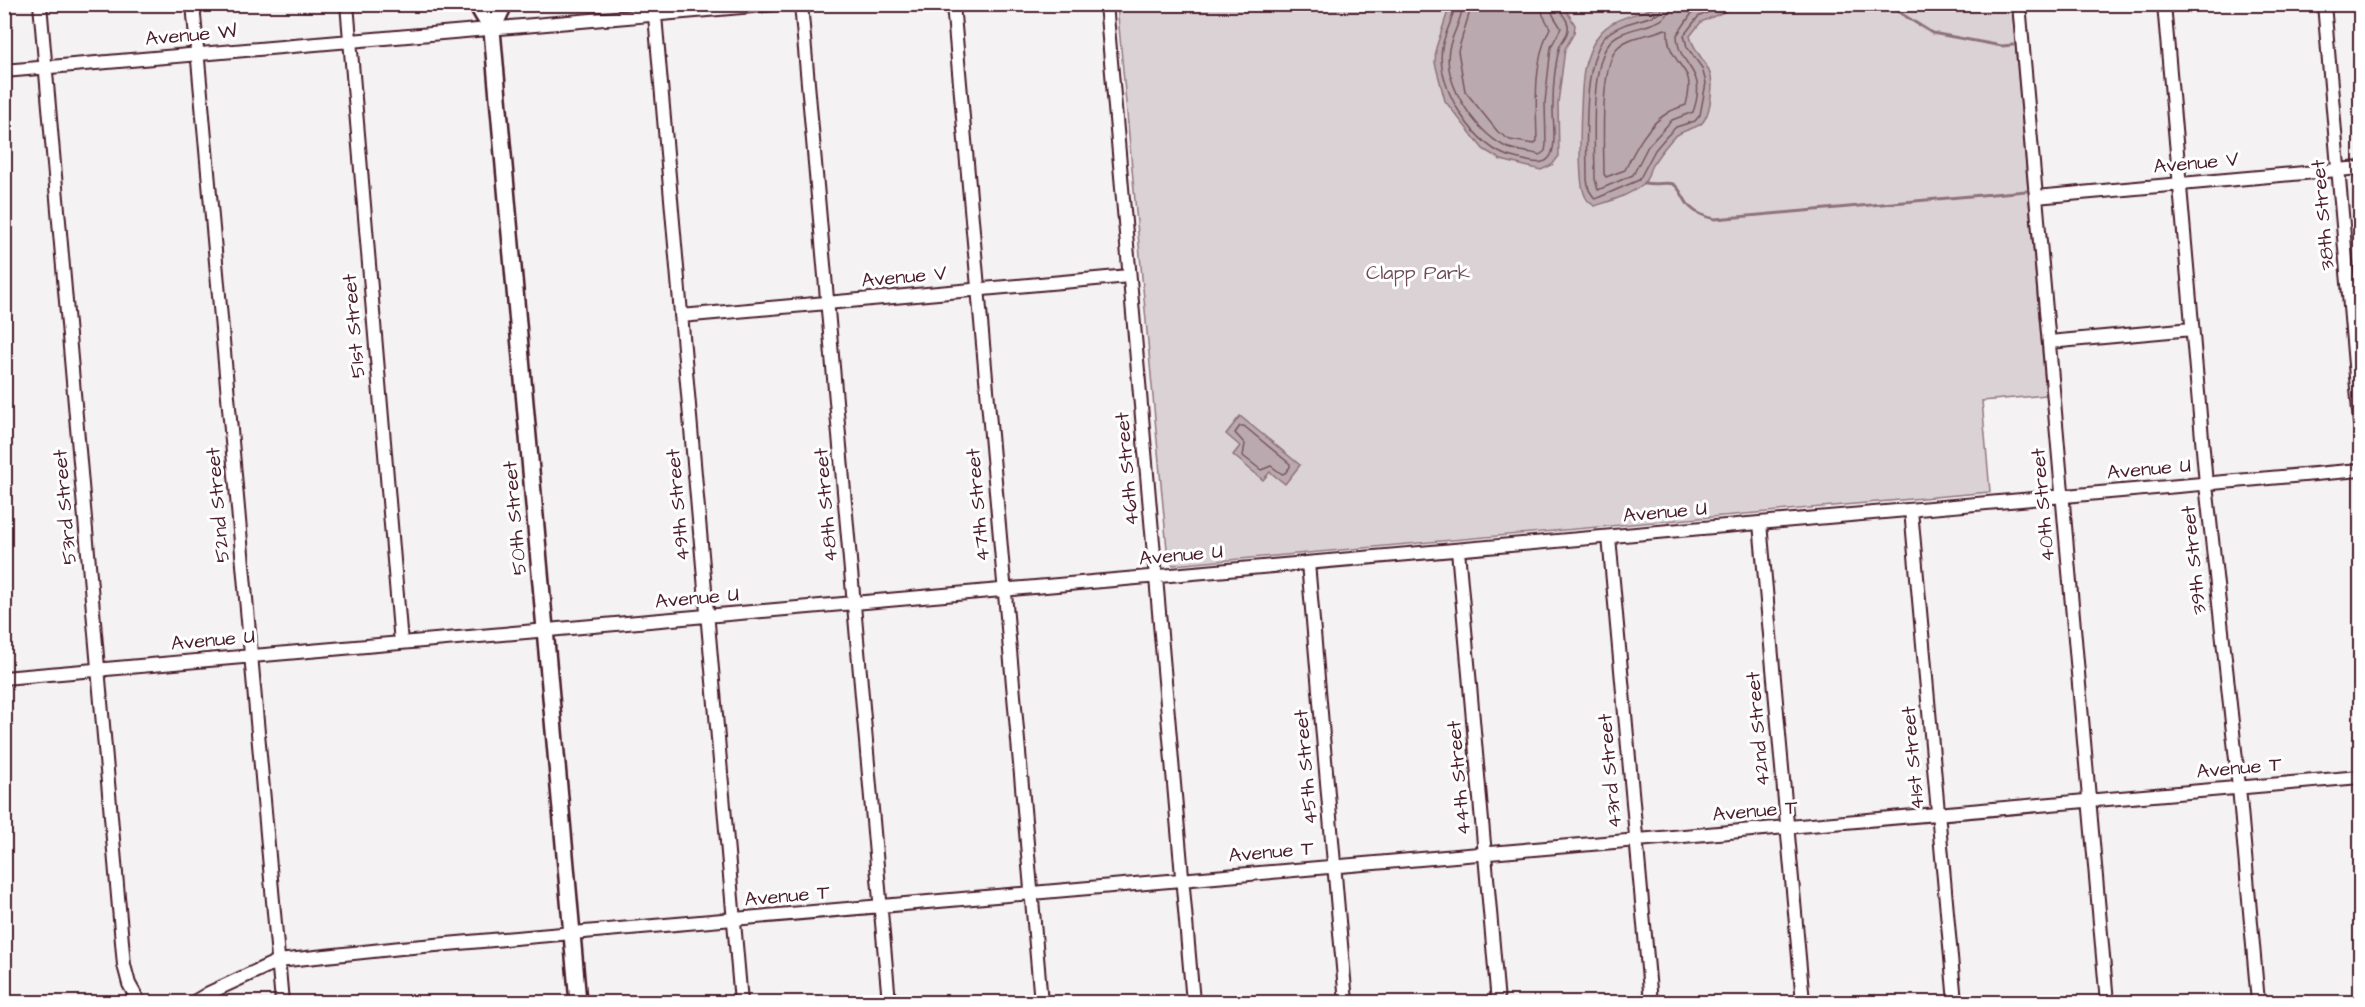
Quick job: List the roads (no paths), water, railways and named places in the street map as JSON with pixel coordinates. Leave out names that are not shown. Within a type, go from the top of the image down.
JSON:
[{"type":"main road","name":"50th Street","points":[[479,4],[492,30],[579,1002]]},
{"type":"main road","name":"50th Street","points":[[492,30],[502,4]]},
{"type":"street","name":"53rd Street","points":[[40,4],[124,964],[129,984],[139,1002]]},
{"type":"street","name":"52nd Street","points":[[193,4],[282,1002]]},
{"type":"street","name":"51st Street","points":[[347,4],[401,643]]},
{"type":"street","name":"Avenue W","points":[[4,71],[492,30],[655,10],[776,4]]},
{"type":"street","name":"48th Street","points":[[801,4],[889,1002]]},
{"type":"street","name":"47th Street","points":[[953,4],[1041,1002]]},
{"type":"street","name":"46th Street","points":[[1106,4],[1193,1002]]},
{"type":"street","name":"40th Street","points":[[2019,4],[2106,1002]]},
{"type":"street","name":"39th Street","points":[[2164,4],[2206,484],[2258,1002]]},
{"type":"street","name":"38th Street","points":[[2324,4],[2361,423]]},
{"type":"street","name":"49th Street","points":[[655,10],[741,1002]]},
{"type":"street","name":"Avenue V","points":[[2036,197],[2361,168]]},
{"type":"street","name":"Avenue V","points":[[681,316],[1130,276]]},
{"type":"street","points":[[2049,342],[2192,329]]},
{"type":"street","name":"Avenue U","points":[[4,678],[2361,470]]},
{"type":"street","name":"41st Street","points":[[1911,510],[1955,1002]]},
{"type":"street","name":"42nd Street","points":[[1760,523],[1803,1002]]},
{"type":"street","name":"43rd Street","points":[[1609,537],[1651,1002]]},
{"type":"street","name":"44th Street","points":[[1458,550],[1498,1002]]},
{"type":"street","name":"45th Street","points":[[1308,563],[1346,1002]]},
{"type":"street","name":"Avenue T","points":[[194,1002],[208,993],[278,961],[1183,879],[2361,777]]},
{"type":"water","points":[[1663,4],[1739,5],[1701,22],[1690,36],[1711,78],[1710,105],[1707,114],[1700,125],[1672,139],[1652,165],[1642,185],[1626,195],[1595,206],[1588,201],[1585,195],[1581,169],[1582,95],[1584,70],[1588,57],[1598,36],[1611,24]]},
{"type":"water","points":[[1450,5],[1563,5],[1575,25],[1574,33],[1565,49],[1558,103],[1559,156],[1552,165],[1541,170],[1501,160],[1483,149],[1445,101],[1435,63],[1436,48]]},
{"type":"water","points":[[1240,416],[1300,465],[1285,484],[1270,472],[1263,480],[1233,455],[1240,446],[1226,434]]},
{"type":"waterway","points":[[1886,4],[1932,33],[2002,46],[2013,45]]},
{"type":"waterway","points":[[1645,183],[1673,184],[1693,209],[1715,219],[2026,191]]},
{"type":"park label","name":"Clapp Park","points":[[1418,273]]}]
